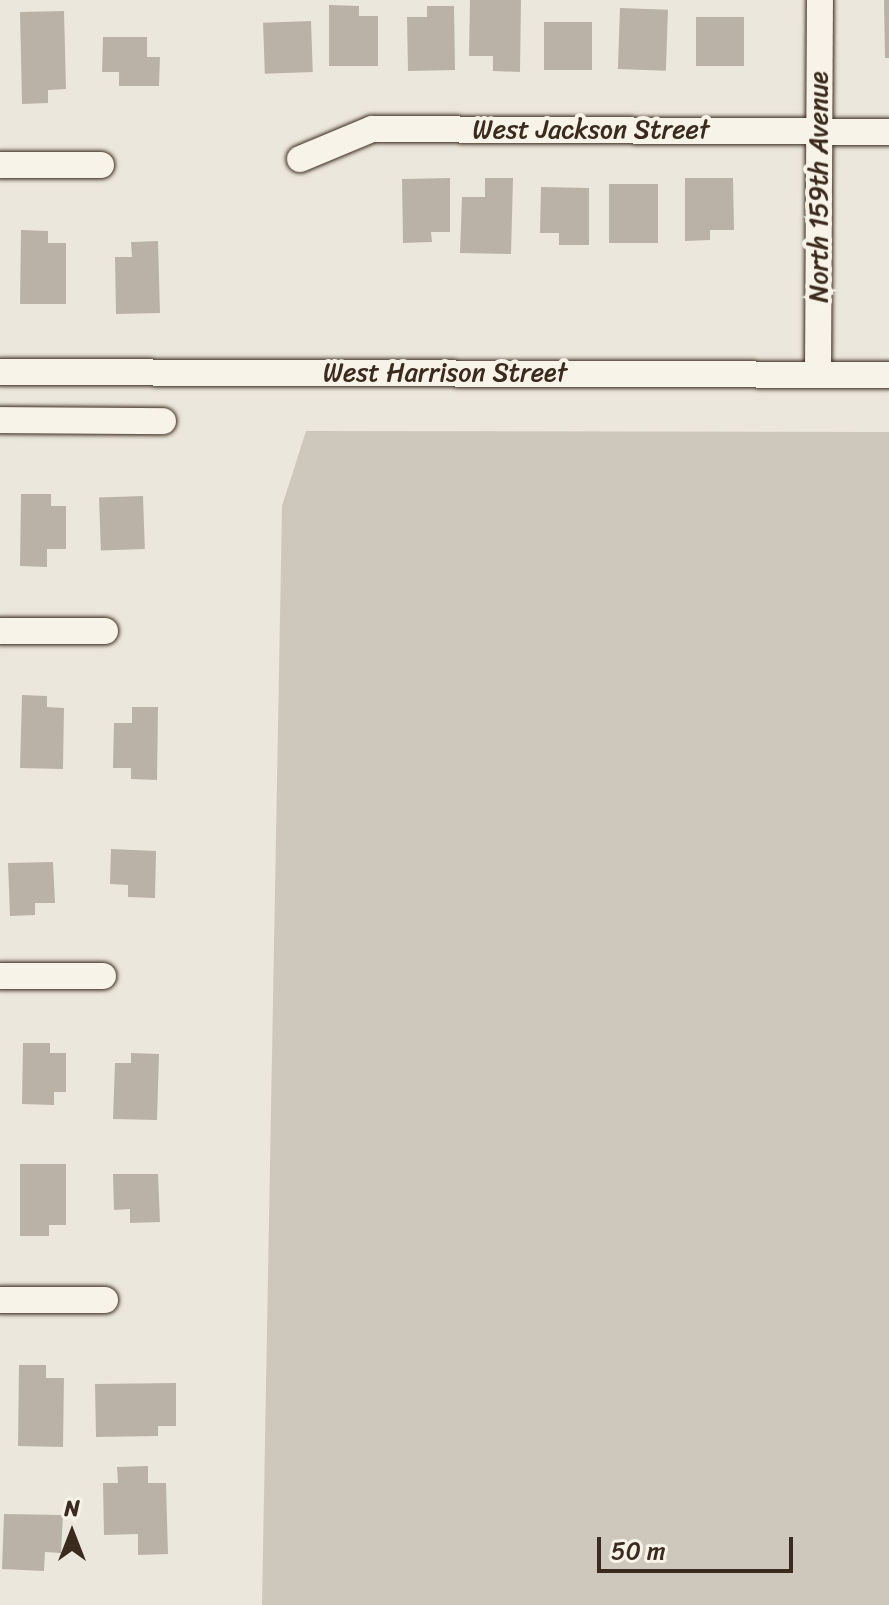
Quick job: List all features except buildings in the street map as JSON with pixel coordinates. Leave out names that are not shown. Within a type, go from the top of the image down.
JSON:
[{"type":"street","name":"North 159th Avenue","points":[[818,374],[820,0]]},
{"type":"street","name":"West Jackson Street","points":[[300,159],[372,129],[889,132]]},
{"type":"street","points":[[0,165],[101,165]]},
{"type":"street","name":"West Harrison Street","points":[[0,372],[889,375]]},
{"type":"street","points":[[0,420],[163,421]]},
{"type":"street","points":[[0,631],[105,631]]},
{"type":"street","points":[[0,976],[103,976]]},
{"type":"street","points":[[0,1300],[105,1300]]},
{"type":"shaded area","points":[[306,431],[889,432],[889,1605],[262,1605],[282,506]]}]
